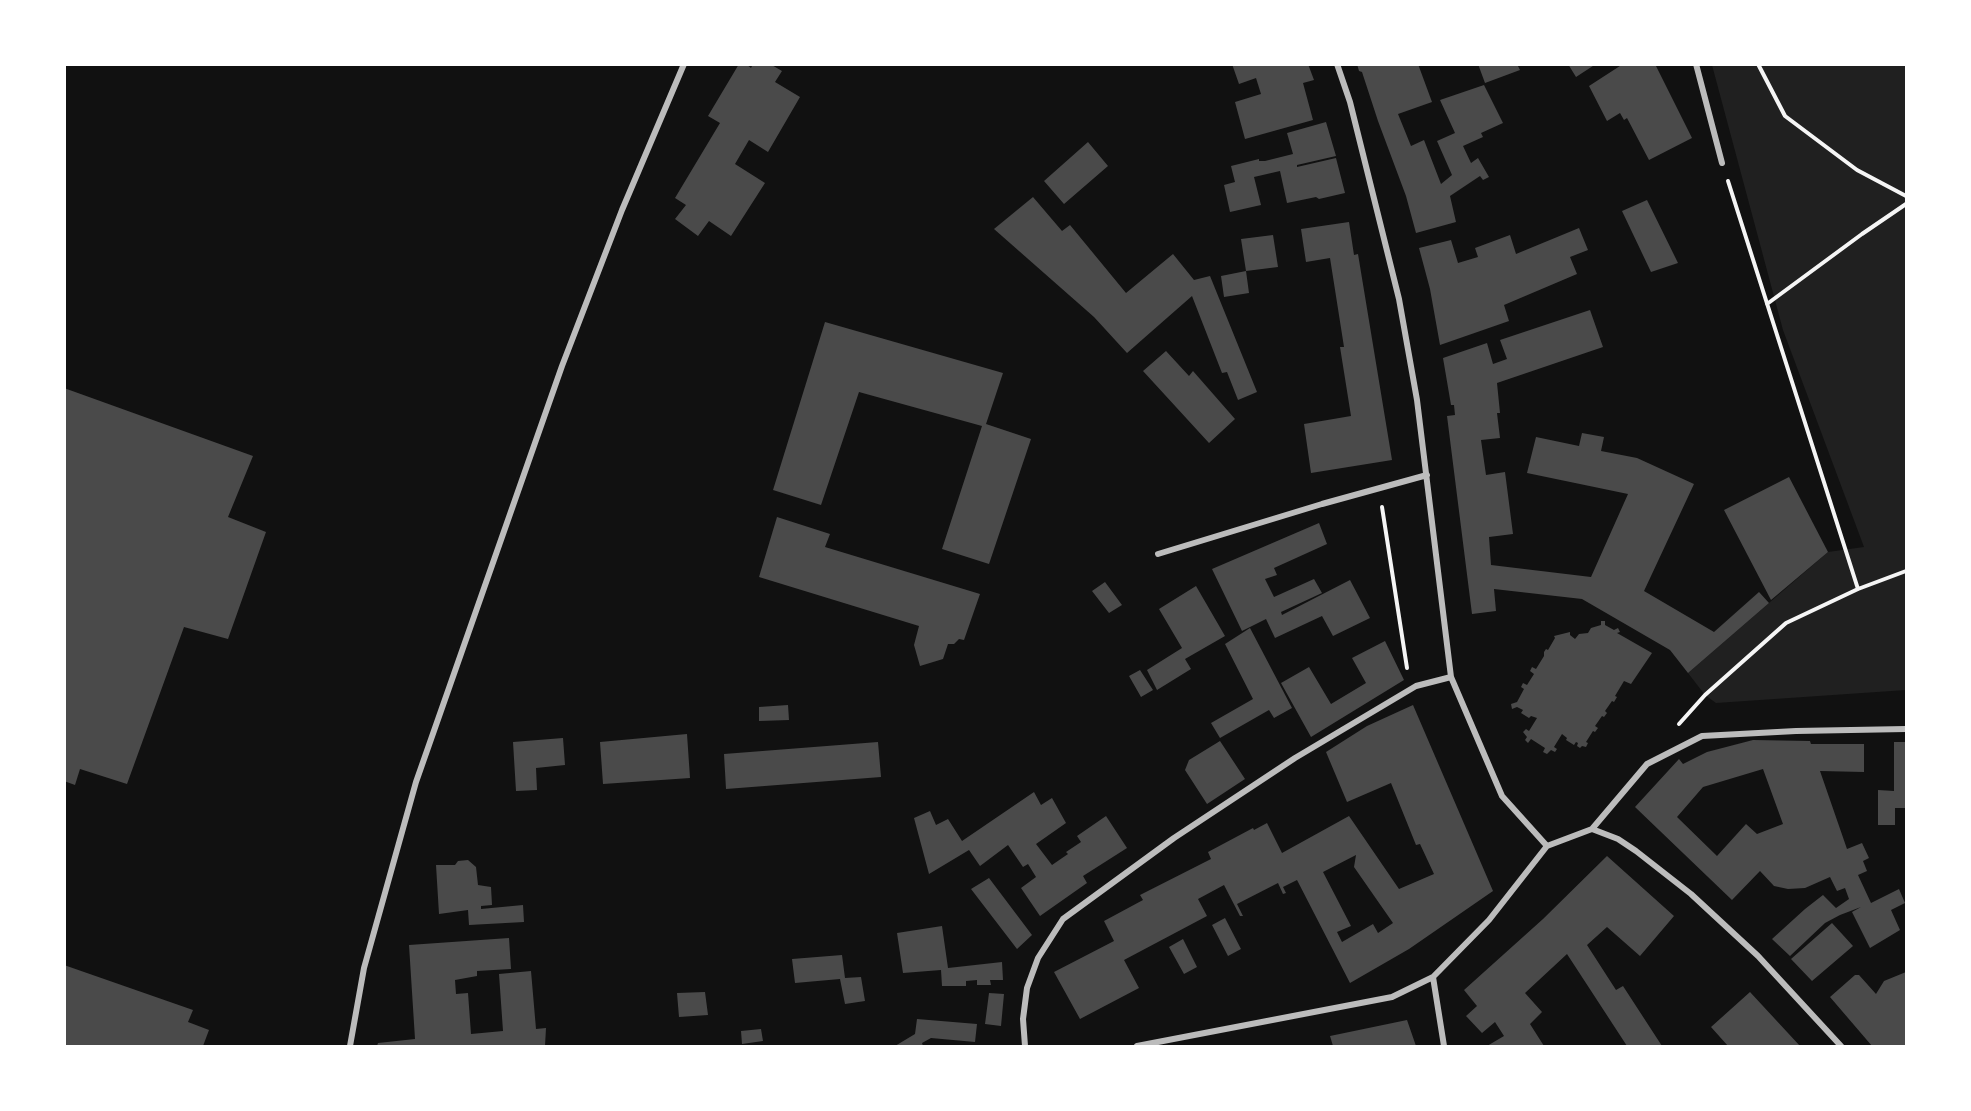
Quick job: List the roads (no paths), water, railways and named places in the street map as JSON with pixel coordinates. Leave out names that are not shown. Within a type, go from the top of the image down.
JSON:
[{"type":"street","points":[[350,1047],[364,968],[416,782],[562,366],[622,210],[684,64]]},
{"type":"street","points":[[1337,64],[1350,102],[1398,293],[1427,476],[1451,677],[1502,796],[1547,846]]},
{"type":"street","points":[[1696,64],[1722,163]]},
{"type":"street","points":[[1158,554],[1427,476]]},
{"type":"street","points":[[1024,1047],[1023,1019],[1027,988],[1038,958],[1063,919],[1174,838],[1295,758],[1416,686],[1451,677]]},
{"type":"street","points":[[1137,1047],[1392,996],[1433,977],[1489,920],[1547,846],[1592,829],[1647,764],[1702,736],[1906,729]]},
{"type":"street","points":[[1592,829],[1618,839],[1691,894],[1758,956],[1841,1047]]},
{"type":"street","points":[[1433,977],[1444,1047]]}]
